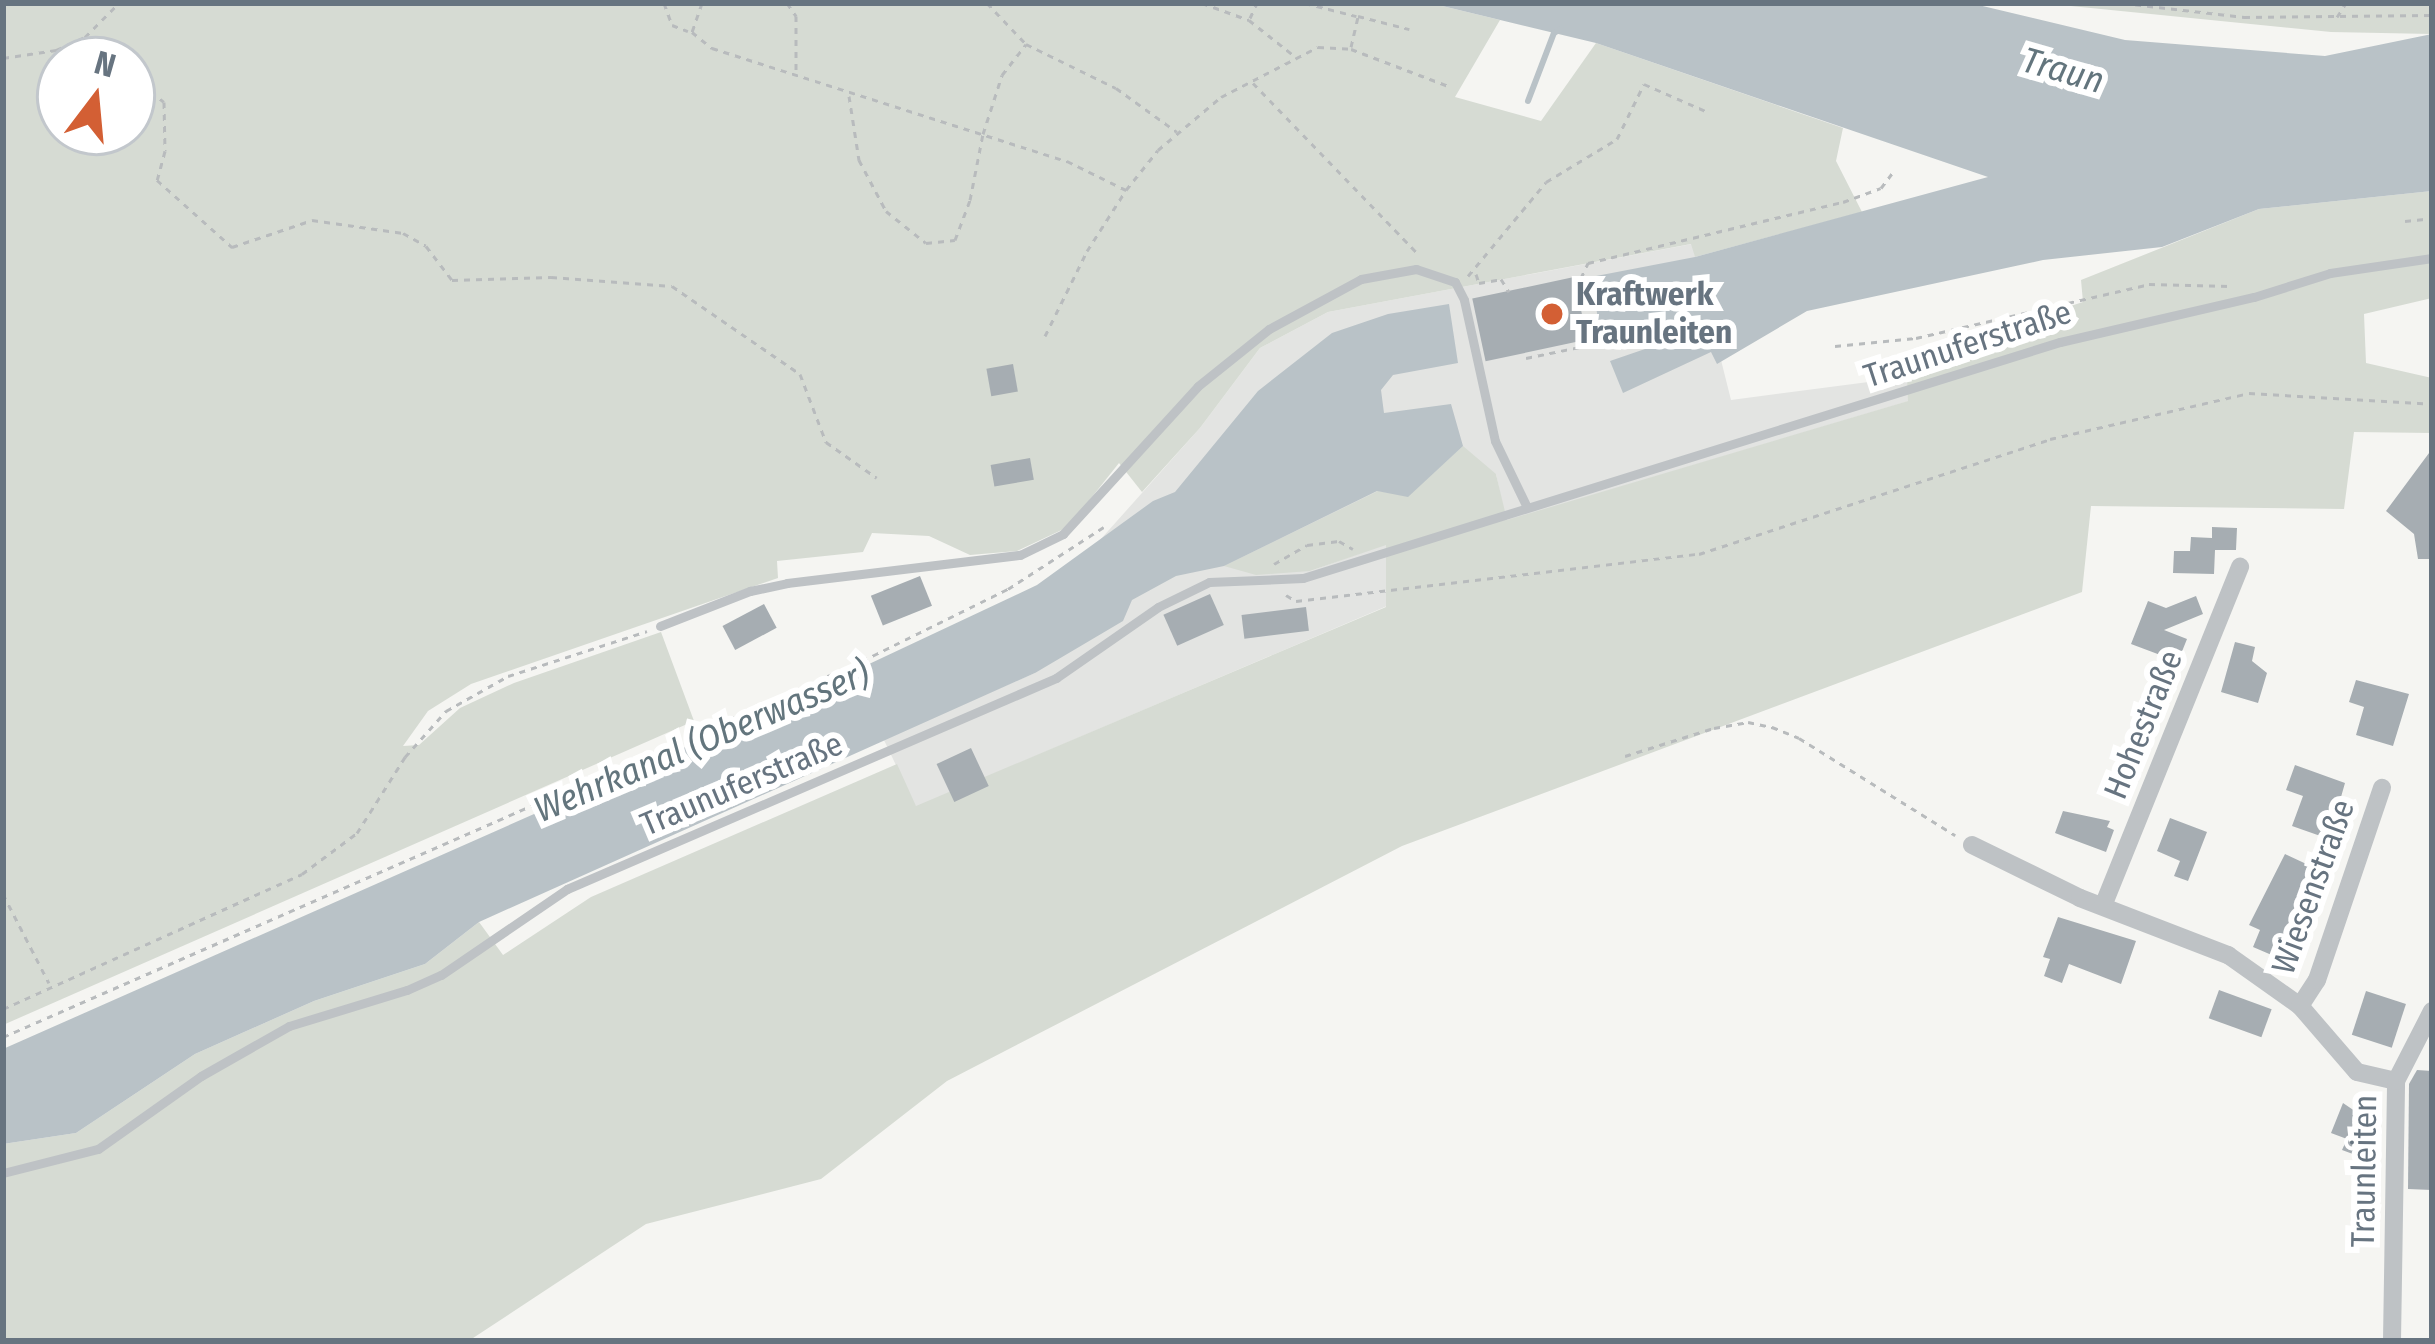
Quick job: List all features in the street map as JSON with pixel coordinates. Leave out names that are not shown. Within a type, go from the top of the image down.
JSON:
[{"type":"street","name":"Hohestraße","points":[[2103,906],[2240,567]]},
{"type":"street","name":"Wiesenstraße","points":[[2300,1006],[2317,980],[2382,788]]},
{"type":"street","points":[[1972,845],[2103,906],[2228,955],[2300,1006],[2357,1072],[2396,1081]]},
{"type":"street","name":"Traunleiten","points":[[2392,1341],[2396,1081],[2432,1011]]},
{"type":"lane","name":"Traunuferstraße","points":[[3,1173],[98,1149],[201,1076],[272,1034],[441,975],[567,889],[1056,678],[1158,607],[1209,582],[1303,578],[1526,505],[2140,320],[2254,297],[2330,273],[2432,258]]},
{"type":"lane","points":[[660,626],[787,583],[1020,555],[1063,534],[1198,386],[1270,329],[1360,279],[1416,269],[1436,271],[1455,282],[1495,440],[1526,505]]},
{"type":"path","points":[[86,36],[119,3]]},
{"type":"path","points":[[664,3],[672,25],[692,32],[712,48],[1067,161],[1126,190]]},
{"type":"path","points":[[692,32],[702,3]]},
{"type":"path","points":[[787,3],[796,16],[796,76]]},
{"type":"path","points":[[987,3],[1026,44],[1116,88],[1178,133]]},
{"type":"path","points":[[1202,3],[1249,20],[1297,58]]},
{"type":"path","points":[[1249,20],[1257,3]]},
{"type":"path","points":[[1305,3],[1409,29]]},
{"type":"path","points":[[2123,3],[2244,17],[2432,15]]},
{"type":"path","points":[[2336,19],[2346,3]]},
{"type":"path","points":[[1351,49],[1358,16]]},
{"type":"path","points":[[848,94],[860,160],[886,212],[926,242],[955,241],[1002,75],[1026,44]]},
{"type":"path","points":[[1046,335],[1087,250],[1126,190],[1178,133],[1221,97],[1318,47],[1351,49],[1451,86]]},
{"type":"path","points":[[3,58],[36,53]]},
{"type":"path","points":[[1251,82],[1436,271]]},
{"type":"path","points":[[1455,282],[1476,272],[1546,182],[1617,139],[1644,84],[1708,112]]},
{"type":"path","points":[[156,96],[164,103],[165,151],[158,180],[232,247],[312,220],[403,233],[426,246],[452,280],[551,277],[672,286],[800,374],[826,442],[877,478]]},
{"type":"path","points":[[1581,278],[1588,263],[1843,202],[1881,188],[1894,172]]},
{"type":"path","points":[[2405,221],[2432,218]]},
{"type":"path","points":[[1476,272],[1479,284],[1501,279],[1509,292]]},
{"type":"path","points":[[1835,346],[1916,338],[2135,286],[2240,286]]},
{"type":"path","points":[[1526,358],[1594,344]]},
{"type":"path","points":[[1369,556],[1339,542],[1307,545],[1275,562],[1264,583],[1297,601],[1699,554],[2050,439],[2249,393],[2432,404]]},
{"type":"path","points":[[3,1037],[862,661],[1008,589],[1104,527]]},
{"type":"path","points":[[3,1009],[252,898],[333,854],[357,833],[423,734],[471,694],[660,626]]},
{"type":"path","points":[[1625,756],[1714,728],[1748,722],[1772,727],[1799,738],[1972,845]]},
{"type":"path","points":[[3,894],[51,987]]},
{"type":"shaded area","points":[[3,3],[1430,3],[1500,20],[1455,97],[1541,121],[1596,43],[1843,128],[1836,161],[1862,212],[1695,257],[1691,244],[1328,312],[1260,348],[1200,428],[1142,492],[1119,463],[1068,527],[1017,551],[970,555],[929,536],[872,533],[863,552],[777,561],[778,578],[471,684],[428,711],[403,746],[419,745],[460,708],[514,683],[661,632],[694,721],[3,1025]]},
{"type":"shaded area","points":[[2041,3],[2432,3],[2432,34],[2331,32]]},
{"type":"shaded area","points":[[2432,191],[2432,298],[2364,314],[2366,363],[2432,378],[2432,433],[2354,432],[2344,509],[2091,506],[2082,592],[1402,846],[947,1081],[821,1179],[646,1224],[470,1340],[3,1341],[3,1144],[76,1133],[195,1054],[314,1001],[425,964],[479,922],[503,955],[591,897],[897,764],[916,806],[1386,607],[1386,545],[1310,571],[1256,575],[1224,566],[1378,491],[1408,496],[1463,446],[1496,474],[1507,520],[1908,401],[1906,359],[2083,302],[2081,280],[2259,209]]},
{"type":"shaded area","name":"Kraftwerk Traunleiten","points":[[1692,244],[1731,400],[1907,377],[1909,401],[1506,521],[1496,474],[1310,571],[1386,544],[1387,606],[916,807],[883,738],[1035,673],[1100,540],[1200,428],[1260,348],[1328,312]]},
{"type":"water","name":"Traun","points":[[1430,3],[1970,3],[2125,40],[2325,56],[2432,34],[2432,191],[2259,209],[2162,247],[2043,260],[1807,311],[1717,364],[1711,352],[1623,393],[1610,361],[1645,349],[1638,326],[1600,331],[1591,277],[1695,257],[1988,177],[1596,43]]},
{"type":"water","name":"Wehrkanal (Oberwasser)","points":[[1449,304],[1458,363],[1393,375],[1381,390],[1384,413],[1451,404],[1463,446],[1408,497],[1377,491],[1224,566],[1176,576],[1132,600],[1123,621],[1035,673],[479,922],[425,964],[314,1001],[195,1054],[76,1133],[3,1144],[3,1049],[801,696],[1037,585],[1153,501],[1175,492],[1258,391],[1332,333],[1388,314]]},
{"type":"building","points":[[1574,277],[1587,340],[1486,361],[1472,299]]},
{"type":"building","points":[[1013,364],[1018,392],[991,396],[986,369]]},
{"type":"building","points":[[2432,449],[2432,559],[2418,559],[2414,534],[2386,511]]},
{"type":"building","points":[[1030,458],[1034,480],[994,487],[991,465]]},
{"type":"building","points":[[2212,527],[2237,528],[2236,550],[2215,550],[2214,574],[2173,573],[2174,551],[2190,551],[2191,537],[2212,538]]},
{"type":"building","points":[[920,576],[932,606],[883,626],[871,596]]},
{"type":"building","points":[[1210,594],[1224,625],[1177,646],[1163,615]]},
{"type":"building","points":[[2196,596],[2203,614],[2164,630],[2187,639],[2173,674],[2158,668],[2163,656],[2131,644],[2148,601],[2166,608]]},
{"type":"building","points":[[764,604],[777,628],[735,650],[723,626]]},
{"type":"building","points":[[1306,607],[1309,631],[1244,639],[1241,615]]},
{"type":"building","points":[[2235,642],[2255,647],[2252,661],[2267,673],[2258,703],[2221,692]]},
{"type":"building","points":[[2356,680],[2409,694],[2393,746],[2356,735],[2364,707],[2349,702]]},
{"type":"building","points":[[971,748],[989,786],[954,802],[937,764]]},
{"type":"building","points":[[2295,765],[2345,783],[2329,839],[2292,826],[2303,796],[2286,790]]},
{"type":"building","points":[[2063,811],[2110,821],[2107,827],[2114,830],[2106,852],[2055,833]]},
{"type":"building","points":[[2170,818],[2207,832],[2188,881],[2174,876],[2180,861],[2157,851]]},
{"type":"building","points":[[2285,854],[2332,876],[2321,910],[2304,905],[2281,959],[2253,947],[2260,930],[2249,925]]},
{"type":"building","points":[[2058,917],[2136,941],[2121,984],[2069,964],[2062,983],[2044,976],[2050,959],[2043,957]]},
{"type":"building","points":[[2219,990],[2272,1009],[2261,1037],[2209,1018]]},
{"type":"building","points":[[2366,991],[2406,1004],[2392,1048],[2352,1035]]},
{"type":"building","points":[[2417,1070],[2432,1071],[2432,1190],[2408,1189],[2409,1084]]},
{"type":"building","points":[[2343,1103],[2374,1124],[2361,1157],[2342,1150],[2347,1139],[2331,1133]]},
{"type":"waterway","points":[[1528,101],[1554,33],[1561,29]]},
{"type":"place","name":"Kraftwerk Traunleiten","points":[[1552,314]]}]
